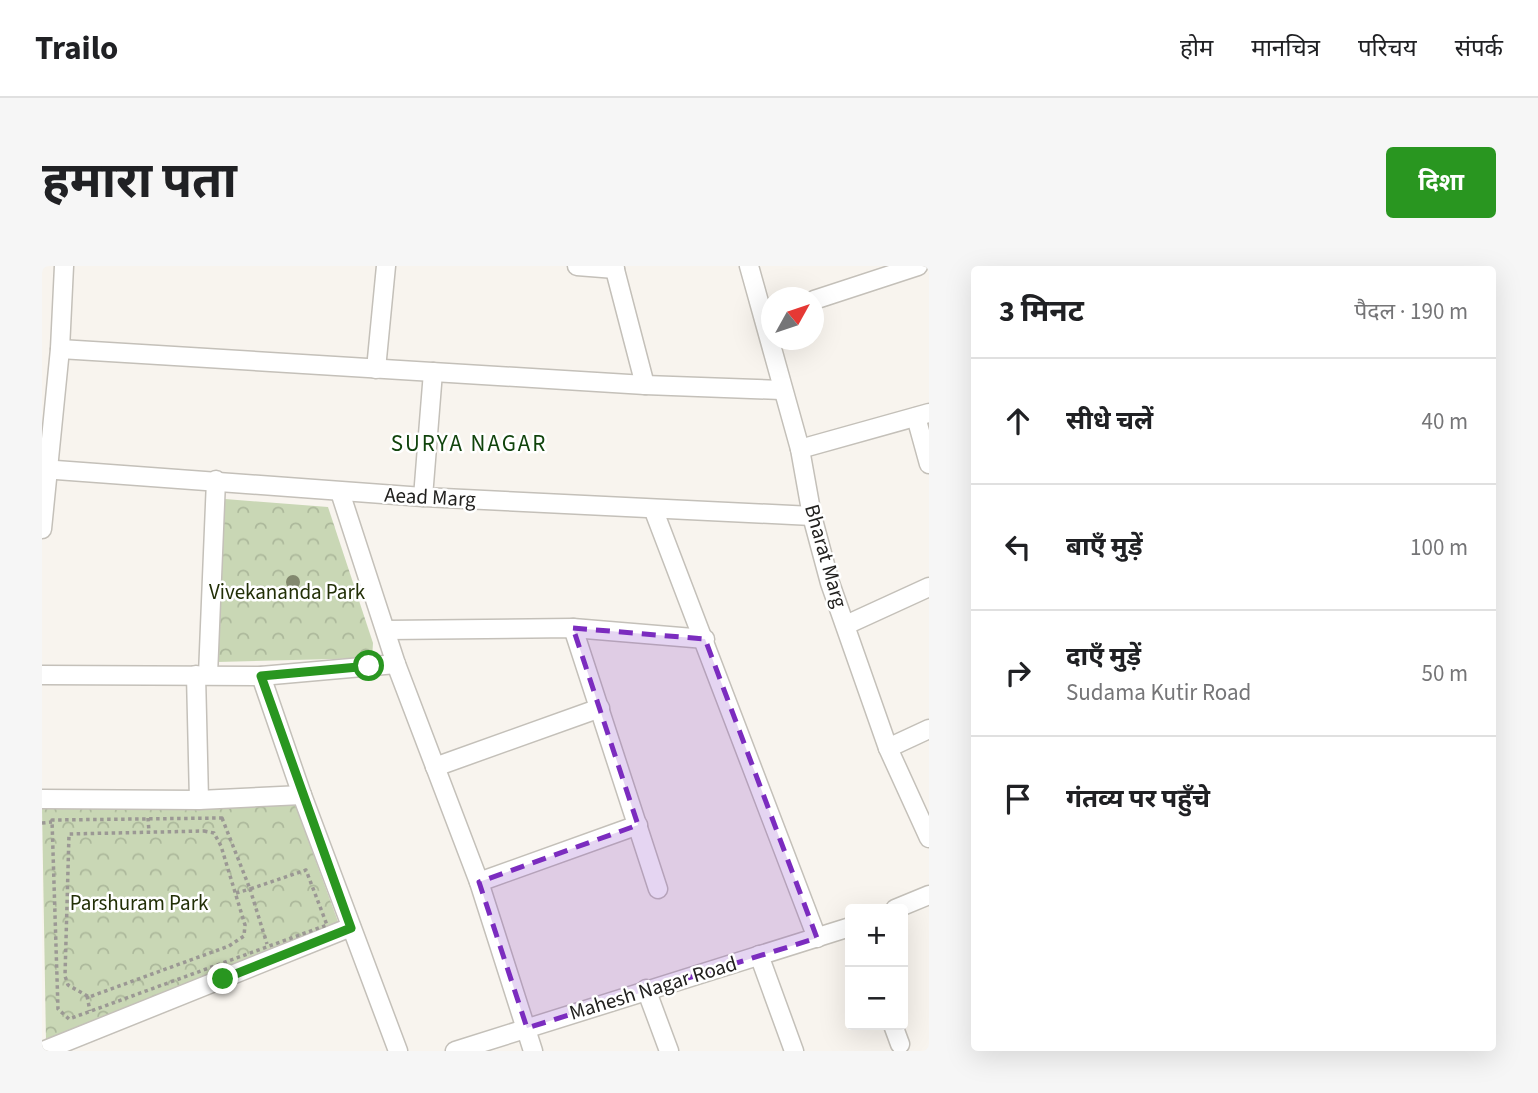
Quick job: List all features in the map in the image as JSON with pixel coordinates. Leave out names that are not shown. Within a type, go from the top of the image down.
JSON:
[{"type":"street","points":[[42,529],[45,469],[61,349],[64,266]]},
{"type":"street","points":[[376,369],[386,266]]},
{"type":"street","points":[[577,266],[614,267],[645,386]]},
{"type":"street","name":"Bharat Marg","points":[[749,266],[761,298]]},
{"type":"street","points":[[824,297],[918,266]]},
{"type":"street","points":[[61,349],[645,386],[781,390]]},
{"type":"street","name":"Bharat Marg","points":[[774,350],[781,390],[800,450],[811,516],[888,748],[929,838]]},
{"type":"street","points":[[422,497],[433,372]]},
{"type":"street","points":[[800,450],[923,415],[929,464]]},
{"type":"street","name":"Aead Marg","points":[[45,469],[216,480],[340,492],[811,516]]},
{"type":"street","points":[[199,800],[202,675],[216,480]]},
{"type":"street","points":[[340,492],[396,664],[479,882],[533,1051]]},
{"type":"street","points":[[654,510],[817,938]]},
{"type":"street","points":[[846,625],[929,587]]},
{"type":"street","points":[[386,630],[573,628],[705,639]]},
{"type":"street","points":[[573,628],[658,889]]},
{"type":"street","points":[[42,675],[261,676],[396,664]]},
{"type":"street","points":[[261,676],[302,795],[398,1051]]},
{"type":"street","points":[[435,767],[600,708]]},
{"type":"street","points":[[888,748],[929,729]]},
{"type":"street","points":[[42,799],[199,800],[302,795]]},
{"type":"street","points":[[479,882],[638,825]]},
{"type":"street","points":[[907,904],[929,895]]},
{"type":"street","points":[[43,1051],[351,928]]},
{"type":"street","name":"Mahesh Nagar Road","points":[[455,1051],[845,929]]},
{"type":"street","points":[[759,955],[794,1051]]},
{"type":"street","points":[[646,989],[669,1051]]},
{"type":"street","points":[[895,1030],[900,1044]]},
{"type":"path","points":[[148,818],[149,832]]},
{"type":"path","points":[[42,823],[52,820],[222,818],[250,889],[268,946]]},
{"type":"path","points":[[52,822],[58,1009],[69,1019],[327,925],[306,870],[236,893]]},
{"type":"path","points":[[87,996],[229,946],[244,936],[245,925],[236,893],[222,846],[214,833],[69,834],[65,969],[68,985],[87,996],[90,1011]]},
{"type":"path","points":[[203,955],[206,969]]},
{"type":"path","points":[[57,970],[65,969]]},
{"type":"highlighted area","points":[[573,628],[705,639],[817,938],[527,1028],[479,882],[638,825]]},
{"type":"green space","name":"Vivekananda Park","points":[[225,499],[328,507],[373,643],[372,658],[217,662]]},
{"type":"green space","name":"Parshuram Park","points":[[295,804],[340,927],[46,1041],[42,808]]},
{"type":"district","name":"SURYA NAGAR","points":[[469,443]]},
{"type":"route","points":[[223,979],[351,928],[261,676],[369,666]]}]
